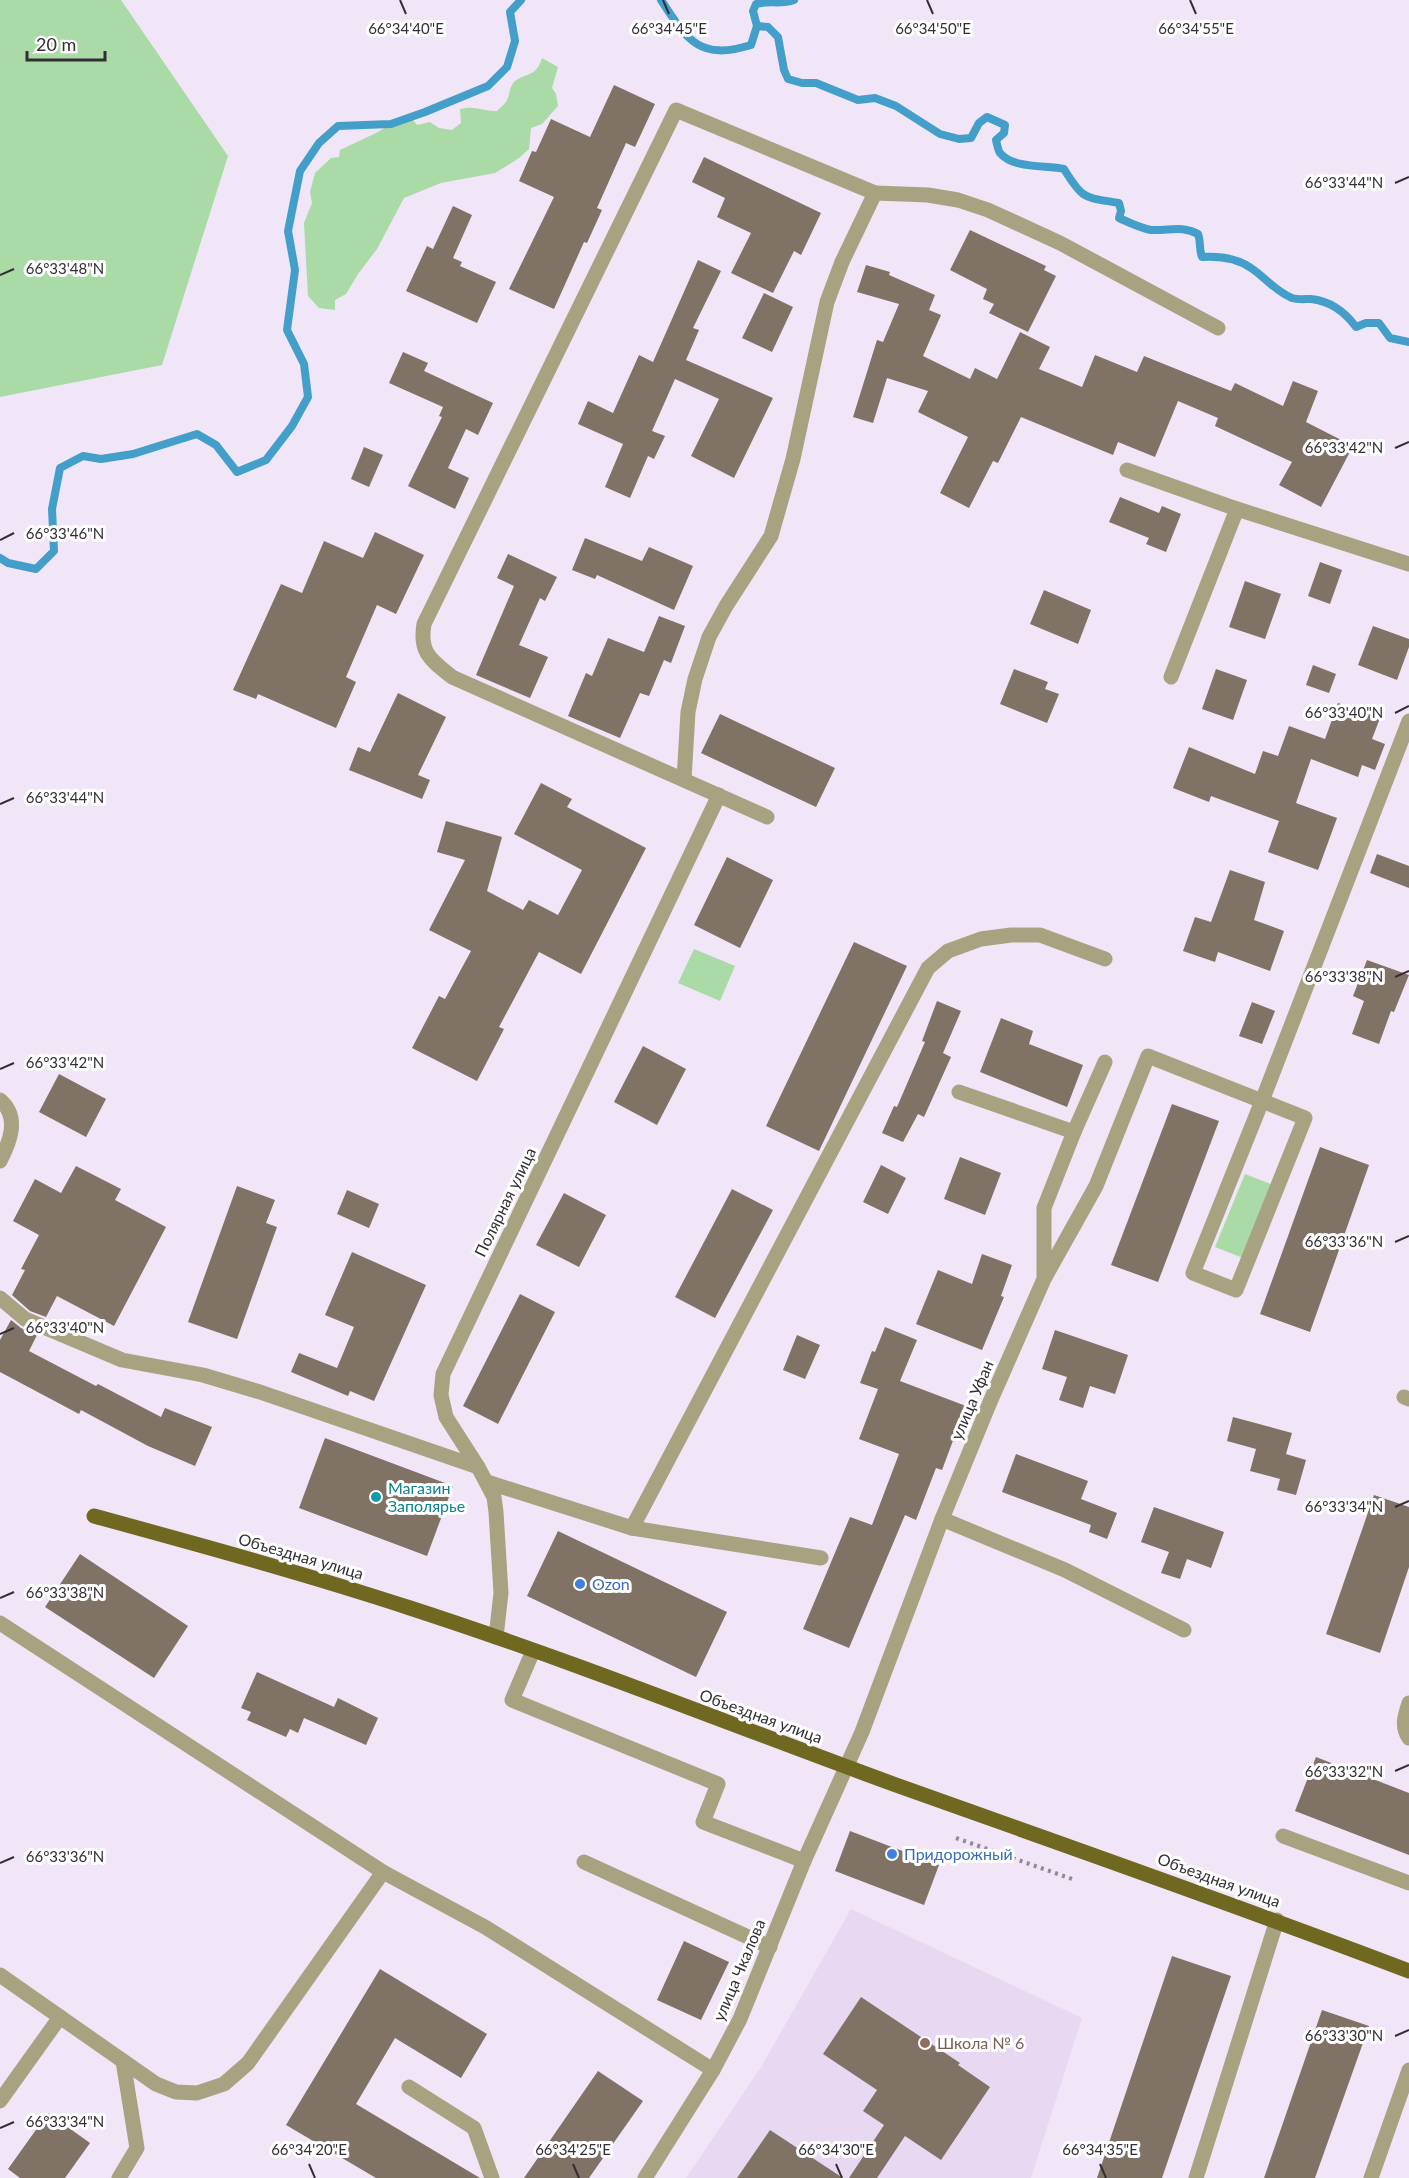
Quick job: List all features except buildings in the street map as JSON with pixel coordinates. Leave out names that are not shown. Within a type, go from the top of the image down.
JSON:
[{"type":"main road","name":"Объездная улица","points":[[94,1516],[318,1580],[496,1637],[848,1767],[1277,1920],[1409,1971]]},
{"type":"street","points":[[767,817],[452,677],[425,653],[422,639],[424,624],[676,110],[875,193],[928,195],[958,200],[988,210],[1060,243],[1218,328]]},
{"type":"street","points":[[684,780],[688,712],[695,679],[710,637],[726,606],[771,536],[793,459],[827,302],[842,262],[875,193]]},
{"type":"street","points":[[1127,470],[1237,509],[1409,564]]},
{"type":"street","points":[[1171,677],[1237,509]]},
{"type":"street","points":[[1262,1101],[1305,1118],[1236,1290],[1193,1273],[1409,721]]},
{"type":"street","name":"Полярная улица","points":[[496,1637],[501,1609],[500,1562],[494,1497],[446,1416],[441,1395],[443,1374],[719,795]]},
{"type":"street","points":[[632,1528],[928,968],[948,951],[981,939],[1011,934],[1040,935],[1105,959]]},
{"type":"street","name":"улица Уфан","points":[[848,1767],[942,1519],[990,1402],[1044,1279],[1096,1186],[1148,1056],[1262,1101]]},
{"type":"street","points":[[1044,1279],[1044,1208],[1105,1062]]},
{"type":"street","points":[[959,1092],[1074,1132]]},
{"type":"street","points":[[0,1100],[9,1115],[13,1130],[10,1143],[0,1161]]},
{"type":"street","points":[[0,1298],[26,1319],[122,1360],[203,1376],[260,1392],[478,1467]]},
{"type":"street","points":[[487,1482],[632,1528],[821,1558]]},
{"type":"street","points":[[942,1519],[1065,1570],[1184,1630]]},
{"type":"street","points":[[0,1623],[383,1872],[485,1927],[713,2070]]},
{"type":"street","points":[[533,1651],[512,1700],[718,1784],[704,1822],[804,1861]]},
{"type":"street","points":[[1409,1703],[1404,1720],[1406,1735],[1409,1738]]},
{"type":"street","name":"улица Чкалова","points":[[645,2178],[713,2070],[740,2019],[804,1861],[848,1767]]},
{"type":"street","points":[[1283,1836],[1409,1883]]},
{"type":"street","points":[[584,1862],[770,1947]]},
{"type":"street","points":[[0,1975],[156,2084],[176,2092],[197,2093],[224,2084],[248,2063],[383,1872]]},
{"type":"street","points":[[1196,2178],[1277,1920]]},
{"type":"street","points":[[0,2101],[60,2017]]},
{"type":"street","points":[[119,2178],[137,2148],[123,2061]]},
{"type":"street","points":[[1371,2178],[1409,2070]]},
{"type":"street","points":[[409,2087],[474,2128],[492,2178]]},
{"type":"path","points":[[956,1838],[1072,1879]]},
{"type":"shaded area","name":"Школа № 6","points":[[851,1909],[1082,2018],[1031,2178],[686,2178],[761,2067]]},
{"type":"green space","points":[[0,0],[121,0],[228,156],[162,365],[0,397]]},
{"type":"green space","points":[[542,58],[558,67],[552,88],[556,94],[558,106],[542,124],[531,128],[529,149],[495,173],[441,183],[404,198],[377,249],[346,294],[335,300],[335,310],[319,308],[308,296],[304,223],[312,203],[310,192],[315,173],[331,158],[339,157],[340,150],[398,120],[411,118],[417,125],[430,122],[439,128],[452,130],[461,123],[460,109],[497,111],[507,100],[514,82],[534,72]]},
{"type":"green space","points":[[694,949],[735,966],[720,1001],[678,983]]},
{"type":"green space","points":[[1245,1174],[1273,1185],[1243,1258],[1215,1247]]},
{"type":"waterway","points":[[0,558],[8,563],[36,569],[54,551],[52,509],[60,468],[83,456],[101,459],[133,454],[197,434],[216,445],[237,472],[266,460],[292,426],[308,397],[304,364],[287,330],[295,270],[288,231],[300,171],[319,143],[338,126],[391,124],[488,86],[507,67],[515,41],[510,12],[521,0]]},
{"type":"waterway","points":[[661,0],[679,26],[696,44],[719,50],[751,45],[757,26],[753,11],[756,4],[794,0]]},
{"type":"waterway","points":[[757,26],[768,27],[778,37],[784,70],[788,79],[802,83],[816,83],[858,100],[875,98],[896,106],[940,134],[959,139],[971,138],[979,123],[987,117],[1005,125],[1004,133],[996,140],[999,152],[1013,162],[1064,169],[1081,192],[1091,198],[1119,203],[1121,211],[1119,218],[1151,230],[1192,231],[1198,234],[1202,257],[1221,257],[1240,262],[1292,298],[1324,302],[1342,312],[1356,327],[1366,323],[1379,323],[1390,338],[1409,342]]},
{"type":"place","name":"Магазин Заполярье","points":[[376,1497]]},
{"type":"place","name":"Ozon","points":[[580,1584]]},
{"type":"place","name":"Придорожный","points":[[892,1854]]},
{"type":"place","name":"Школа № 6","points":[[925,2043]]}]
